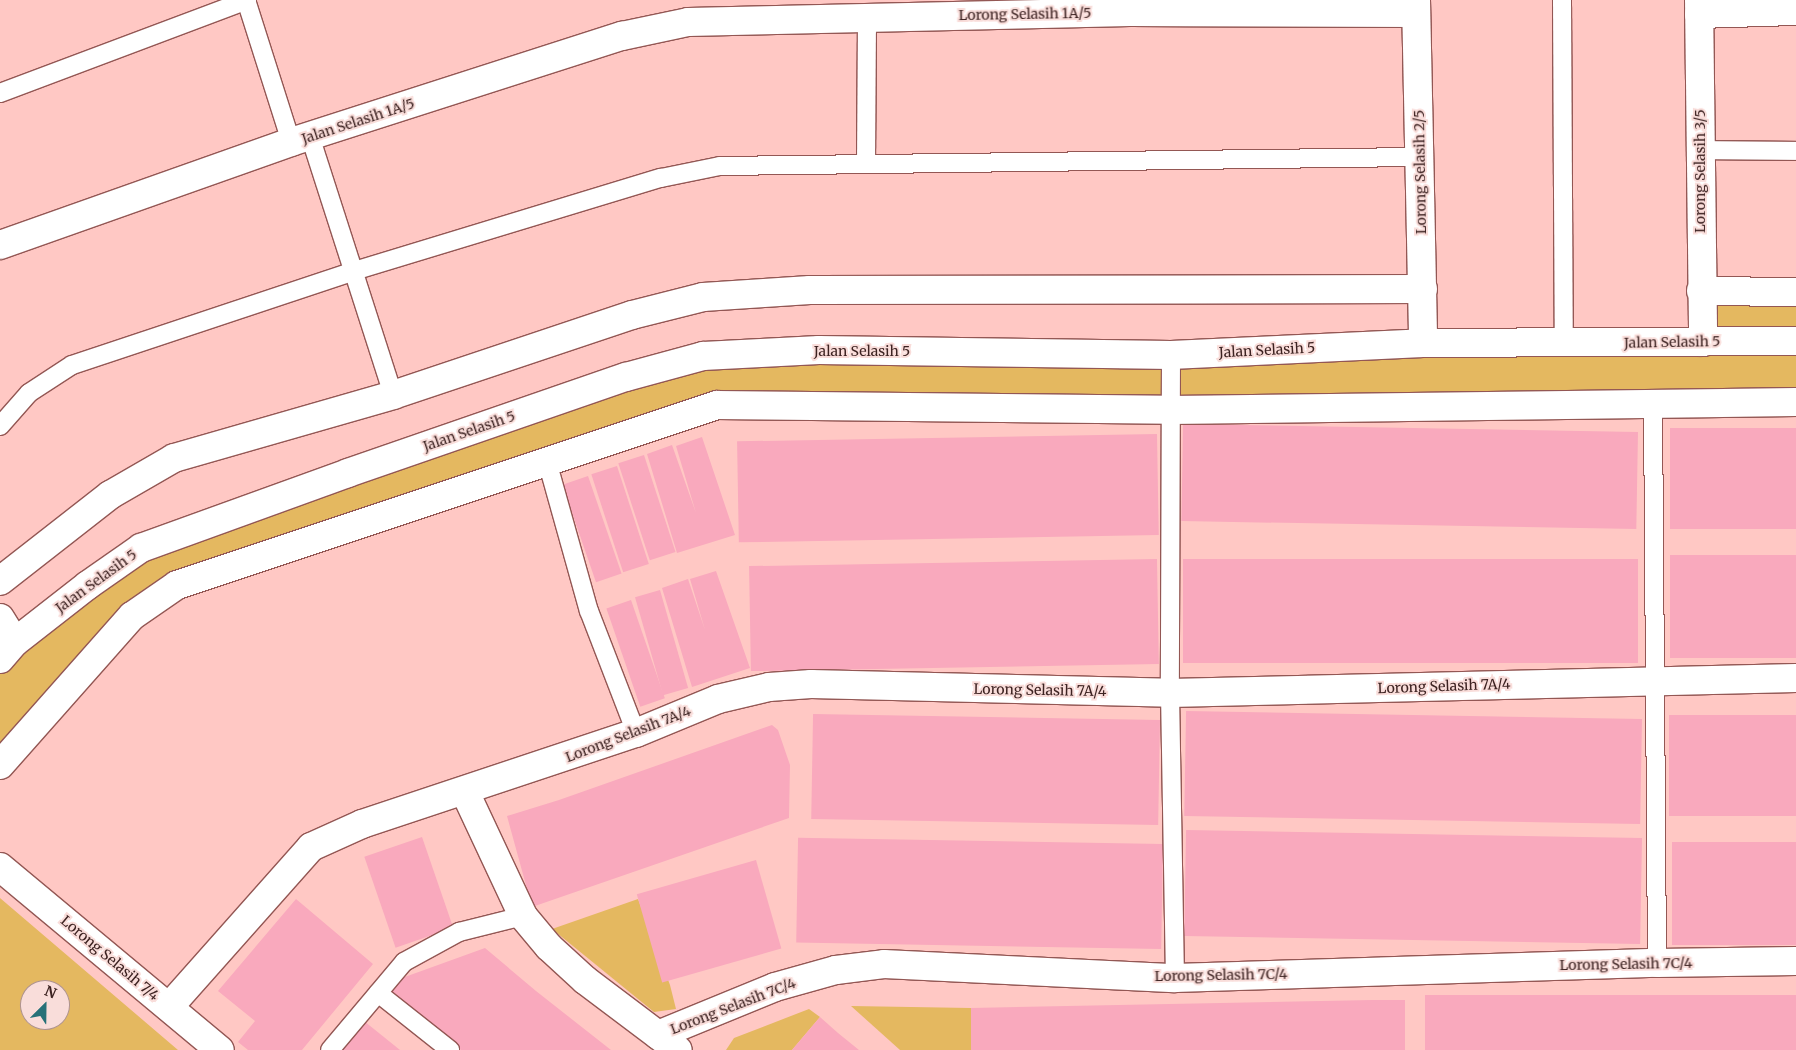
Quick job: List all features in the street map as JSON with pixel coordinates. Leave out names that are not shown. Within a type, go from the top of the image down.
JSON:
[{"type":"street","name":"Lorong Selasih 1A/5","points":[[723,20],[831,9],[867,18],[991,8],[1416,6]]},
{"type":"street","name":"Lorong Selasih 2/5","points":[[1416,6],[1423,343]]},
{"type":"street","points":[[1699,7],[1796,12]]},
{"type":"street","name":"Lorong Selasih 3/5","points":[[1699,7],[1703,342]]},
{"type":"street","name":"Jalan Selasih 1A/5","points":[[0,245],[301,139],[622,36],[688,22],[723,20]]},
{"type":"street","points":[[0,581],[110,495],[174,458],[393,395],[632,315],[703,297],[810,290],[1423,289]]},
{"type":"street","points":[[1701,291],[1796,292]]},
{"type":"street","name":"Jalan Selasih 5","points":[[8,650],[88,585],[141,548],[348,473],[626,377],[703,356],[820,350],[1171,355],[1423,343],[1564,344],[1796,341]]},
{"type":"street","points":[[0,765],[132,616],[177,585],[716,405],[1169,410],[1796,402]]},
{"type":"street","points":[[0,618],[8,650]]},
{"type":"street","name":"Lorong Selasih 7A/4","points":[[169,1007],[311,847],[362,824],[465,792],[636,733],[718,699],[769,687],[811,684],[1170,693],[1796,678]]},
{"type":"street","points":[[465,792],[523,916],[549,947],[585,980],[668,1042]]},
{"type":"street","name":"Lorong Selasih 7/4","points":[[0,867],[220,1050]]},
{"type":"street","name":"Lorong Selasih 7C/4","points":[[668,1042],[775,987],[836,970],[884,964],[1175,978],[1657,962],[1796,962]]},
{"type":"lane","points":[[0,93],[246,0],[354,271],[393,395]]},
{"type":"lane","points":[[1562,0],[1564,344]]},
{"type":"lane","points":[[866,164],[867,18]]},
{"type":"lane","points":[[1700,150],[1796,151]]},
{"type":"lane","points":[[0,426],[29,393],[72,365],[354,271],[661,178],[720,166],[1418,157]]},
{"type":"lane","points":[[1171,355],[1169,410],[1170,693],[1175,978]]},
{"type":"lane","points":[[1654,403],[1657,962]]},
{"type":"lane","points":[[547,461],[589,611],[636,733]]},
{"type":"lane","points":[[330,1050],[404,962],[459,932],[523,916]]},
{"type":"lane","points":[[378,993],[450,1050]]},
{"type":"shaded area","points":[[1701,291],[1796,292],[1796,402],[717,405],[177,585],[0,765],[0,659],[141,548],[703,356],[1702,342]]},
{"type":"shaded area","points":[[0,898],[178,1050],[0,1050]]},
{"type":"shaded area","points":[[638,899],[670,985],[676,1009],[654,1012],[552,929]]},
{"type":"shaded area","points":[[851,1006],[971,1008],[971,1050],[900,1050]]},
{"type":"shaded area","points":[[809,1009],[820,1017],[792,1050],[726,1050],[734,1038]]},
{"type":"building","points":[[1183,424],[1638,432],[1636,529],[1181,521]]},
{"type":"building","points":[[1670,428],[1796,428],[1796,529],[1670,529]]},
{"type":"building","points":[[1157,434],[1159,535],[739,542],[737,441]]},
{"type":"building","points":[[702,437],[735,535],[677,553],[647,454],[672,445],[696,513],[676,446]]},
{"type":"building","points":[[644,455],[676,552],[650,560],[618,463]]},
{"type":"building","points":[[617,466],[649,564],[623,572],[591,474]]},
{"type":"building","points":[[588,476],[622,573],[596,582],[562,485]]},
{"type":"building","points":[[1670,555],[1796,555],[1796,658],[1670,658]]},
{"type":"building","points":[[1157,559],[1159,664],[751,671],[749,566]]},
{"type":"building","points":[[1183,559],[1638,559],[1638,663],[1183,663]]},
{"type":"building","points":[[716,571],[750,668],[692,687],[662,588],[688,579],[705,630],[690,579]]},
{"type":"building","points":[[660,590],[688,688],[663,695],[635,597]]},
{"type":"building","points":[[631,600],[665,698],[640,707],[606,608]]},
{"type":"building","points":[[1186,711],[1642,719],[1640,824],[1184,816]]},
{"type":"building","points":[[813,714],[1160,720],[1158,825],[811,819]]},
{"type":"building","points":[[1669,715],[1796,715],[1796,816],[1669,816]]},
{"type":"building","points":[[772,725],[778,730],[790,765],[789,818],[532,907],[507,816],[559,800]]},
{"type":"building","points":[[1186,830],[1642,838],[1640,944],[1184,936]]},
{"type":"building","points":[[422,837],[453,928],[396,948],[364,857]]},
{"type":"building","points":[[798,838],[1163,844],[1161,949],[796,943]]},
{"type":"building","points":[[1672,842],[1796,842],[1796,945],[1672,945]]},
{"type":"building","points":[[756,860],[781,948],[662,983],[637,894]]},
{"type":"building","points":[[296,899],[373,964],[302,1050],[248,1050],[238,1042],[255,1021],[218,991]]},
{"type":"building","points":[[485,948],[611,1050],[461,1050],[386,994],[402,978]]},
{"type":"building","points":[[1425,995],[1796,995],[1796,1050],[1425,1050]]},
{"type":"building","points":[[1405,1000],[1405,1050],[971,1050],[971,1008]]},
{"type":"building","points":[[820,1017],[838,1033],[859,1050],[792,1050]]},
{"type":"building","points":[[364,1021],[400,1050],[339,1050]]}]
